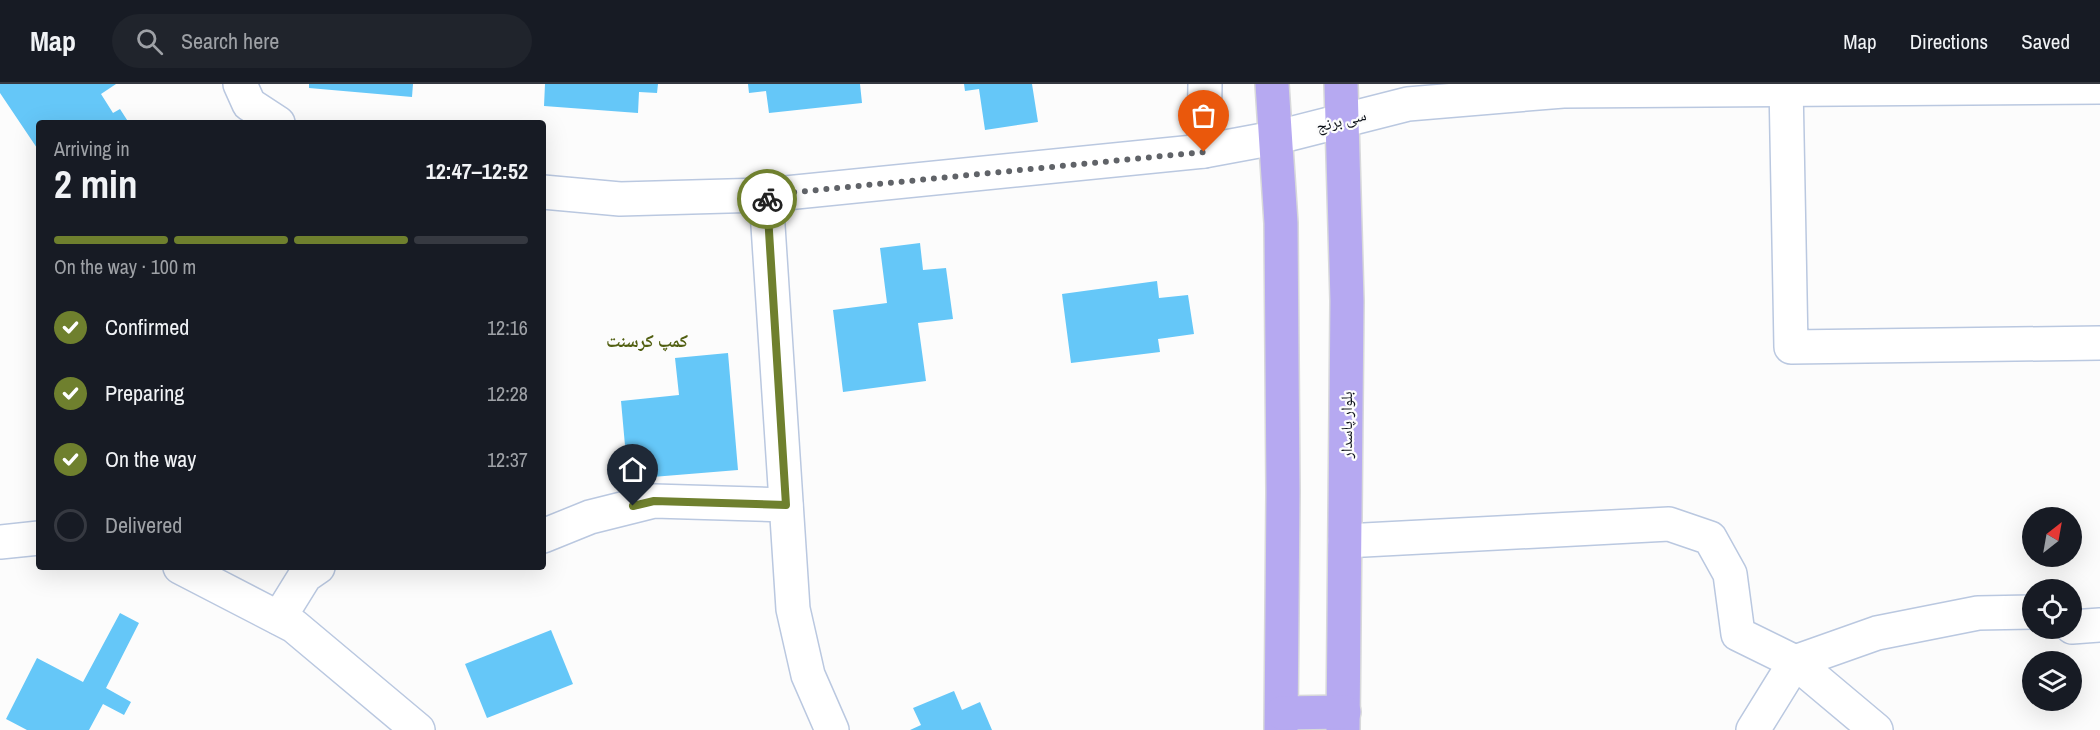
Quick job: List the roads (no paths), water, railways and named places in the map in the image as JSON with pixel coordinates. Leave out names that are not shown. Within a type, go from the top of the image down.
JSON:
[{"type":"main road","points":[[1272,84],[1281,246],[1283,492],[1281,722],[1343,721]]},
{"type":"main road","name":"بلوار پاسدار","points":[[1341,84],[1347,301],[1343,721]]},
{"type":"street","points":[[240,84],[249,104],[273,120]]},
{"type":"street","points":[[1204,152],[1205,84]]},
{"type":"street","points":[[1786,87],[1791,346],[2100,343]]},
{"type":"street","name":"سی برنج","points":[[546,192],[620,199],[766,195],[1204,152],[1274,138],[1342,119],[1408,94],[1786,87],[2100,87]]},
{"type":"street","points":[[766,195],[793,609],[808,675],[831,730]]},
{"type":"street","points":[[546,535],[590,517],[654,501],[786,505]]},
{"type":"street","points":[[1345,541],[1669,524],[1710,538],[1730,574],[1738,634],[1795,662],[1876,730]]},
{"type":"street","points":[[0,542],[36,538]]},
{"type":"street","points":[[186,570],[294,626],[418,730]]},
{"type":"street","points":[[279,618],[305,576],[314,570]]},
{"type":"street","points":[[1753,730],[1795,662],[1877,633],[1978,613],[2022,612]]},
{"type":"street","points":[[2082,626],[2100,625]]},
{"type":"district","name":"کمپ کرسنت","points":[[647,341]]}]
